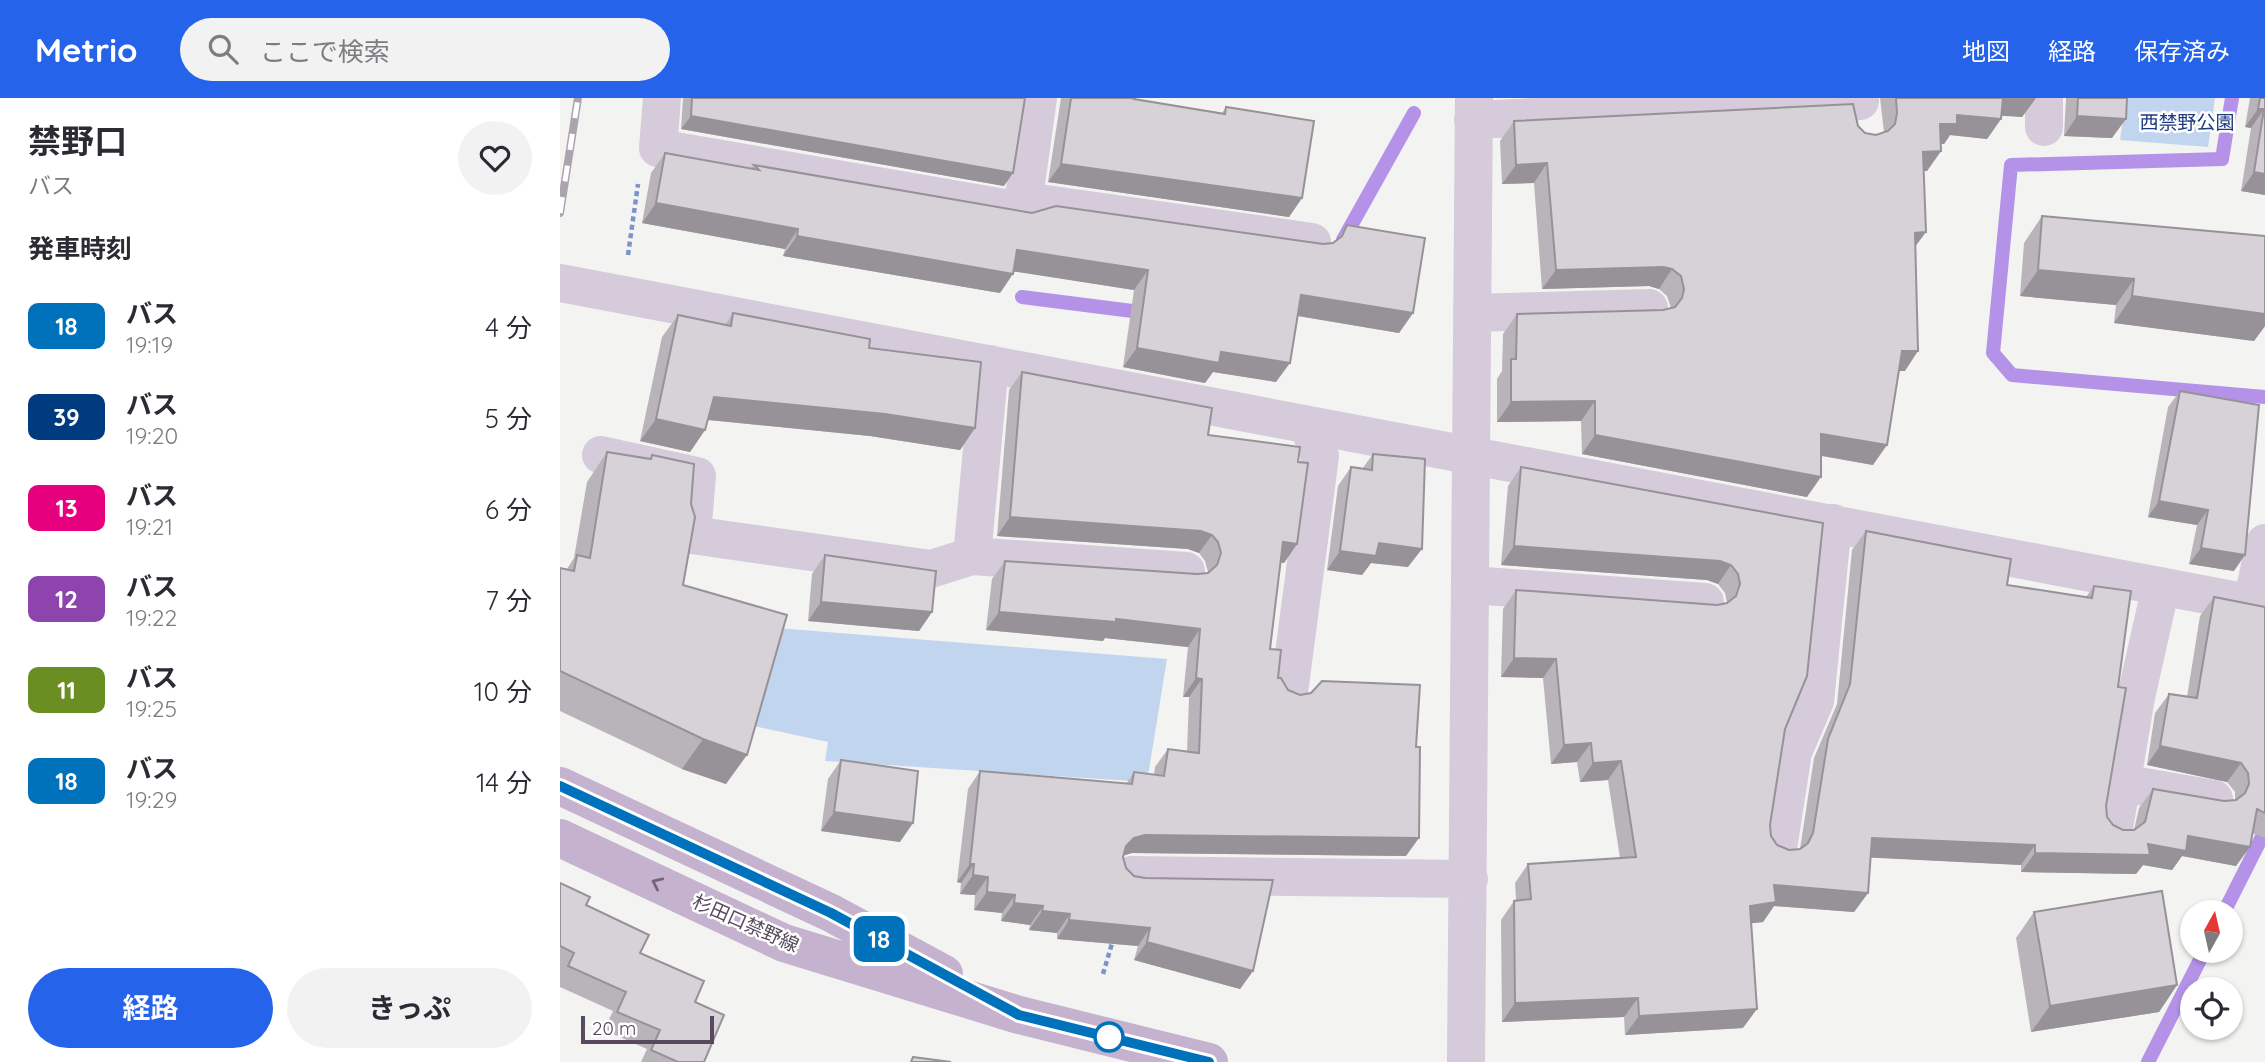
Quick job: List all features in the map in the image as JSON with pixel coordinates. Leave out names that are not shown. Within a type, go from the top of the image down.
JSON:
[{"type":"main road","name":"杉田口禁野線","points":[[560,786],[831,913],[1019,1015]]},
{"type":"main road","name":"杉田口禁野線","points":[[560,838],[784,943],[1019,1015],[1209,1062]]},
{"type":"street","points":[[662,98],[658,148],[1022,211],[1039,203],[1312,242]]},
{"type":"street","points":[[1022,211],[1038,98]]},
{"type":"street","points":[[1466,1062],[1473,109],[1861,111]]},
{"type":"street","points":[[560,283],[2259,604],[2265,543]]},
{"type":"street","points":[[1472,313],[1649,308]]},
{"type":"street","points":[[972,556],[990,364]]},
{"type":"street","points":[[1289,692],[1320,456],[1308,425]]},
{"type":"street","points":[[601,455],[697,476],[692,535],[931,569],[972,556],[1186,571]]},
{"type":"street","points":[[1778,848],[1793,752],[1815,701],[1833,523]]},
{"type":"street","points":[[1471,585],[1704,602]]},
{"type":"street","points":[[2114,828],[2136,697],[2161,586]]},
{"type":"street","points":[[2121,783],[2214,799]]},
{"type":"street","points":[[1132,876],[1469,880]]},
{"type":"path","points":[[622,295],[642,154],[658,148]]},
{"type":"path","points":[[1103,974],[1114,937]]},
{"type":"green space","name":"西禁野公園","points":[[2126,98],[2215,98],[2208,147],[2120,140]]},
{"type":"green space","points":[[777,628],[1167,659],[1147,782],[825,761],[828,742],[754,726]]},
{"type":"building","points":[[692,98],[1025,98],[1013,173],[691,116]]},
{"type":"building","points":[[1071,98],[1135,98],[1225,114],[1226,107],[1314,121],[1302,198],[1061,164]]},
{"type":"building","points":[[1896,98],[2003,98],[2001,119],[1957,115],[1957,124],[1940,124],[1941,151],[1923,152],[1926,232],[1915,233],[1918,351],[1902,351],[1887,445],[1821,434],[1821,477],[1595,435],[1595,401],[1511,402],[1511,359],[1516,359],[1517,314],[1663,310],[1675,307],[1682,298],[1684,289],[1681,276],[1672,269],[1663,267],[1556,270],[1547,163],[1516,165],[1514,121],[1853,104],[1858,126],[1865,133],[1876,135],[1888,131],[1895,124]]},
{"type":"building","points":[[2078,98],[2127,98],[2126,119],[2077,116]]},
{"type":"building","points":[[2260,98],[2265,98],[2265,174],[2254,172],[2264,109],[2258,109]]},
{"type":"building","points":[[665,153],[759,170],[754,165],[1032,213],[1056,206],[1323,244],[1333,243],[1342,236],[1347,225],[1425,238],[1413,313],[1301,295],[1290,363],[1221,352],[1219,363],[1137,348],[1148,270],[1017,250],[1013,274],[797,236],[798,229],[656,203]]},
{"type":"building","points":[[2042,216],[2265,236],[2265,314],[2132,296],[2134,279],[2038,270]]},
{"type":"building","points":[[733,313],[870,339],[869,348],[981,362],[975,428],[885,414],[714,397],[705,430],[656,419],[678,315],[731,326]]},
{"type":"building","points":[[1022,372],[1212,408],[1208,435],[1300,447],[1298,462],[1308,463],[1297,544],[1283,542],[1270,649],[1281,650],[1278,678],[1281,678],[1288,690],[1300,695],[1311,693],[1322,681],[1420,685],[1416,747],[1420,747],[1419,838],[1145,835],[1134,838],[1126,846],[1123,857],[1126,868],[1134,876],[1273,880],[1253,971],[1147,942],[1150,928],[1069,920],[1070,914],[1042,911],[1043,906],[1014,903],[1015,895],[987,892],[988,877],[973,875],[974,864],[970,864],[980,771],[1132,784],[1134,772],[1164,776],[1168,749],[1199,753],[1202,679],[1196,678],[1200,629],[1116,619],[1116,622],[999,612],[1005,561],[1197,574],[1208,573],[1217,565],[1221,553],[1218,542],[1212,535],[1201,531],[1010,517]]},
{"type":"building","points":[[2180,391],[2259,405],[2245,555],[2201,548],[2208,510],[2159,501]]},
{"type":"building","points":[[607,452],[651,459],[652,455],[694,464],[691,504],[695,517],[683,585],[787,615],[747,755],[703,739],[560,671],[560,568],[574,571],[577,555],[590,558]]},
{"type":"building","points":[[1373,454],[1425,459],[1422,549],[1379,543],[1376,556],[1340,551],[1351,467],[1372,470]]},
{"type":"building","points":[[1521,467],[1823,523],[1807,676],[1785,729],[1770,825],[1771,836],[1777,845],[1789,850],[1800,849],[1808,843],[1813,833],[1828,739],[1850,684],[1866,531],[2011,559],[2007,585],[2092,598],[2094,586],[2131,591],[2118,687],[2126,688],[2106,806],[2107,817],[2113,825],[2123,830],[2134,830],[2145,822],[2153,789],[2224,801],[2236,800],[2245,793],[2249,784],[2248,773],[2241,763],[2160,746],[2169,694],[2197,698],[2214,597],[2265,607],[2265,813],[2257,809],[2250,847],[2188,836],[2186,851],[2148,844],[2150,855],[2035,853],[2035,845],[1872,838],[1868,893],[1774,885],[1776,902],[1750,906],[1757,1009],[1639,1016],[1638,998],[1515,1003],[1514,901],[1531,899],[1528,864],[1636,857],[1621,761],[1593,763],[1591,743],[1564,745],[1556,659],[1514,658],[1516,590],[1717,605],[1727,603],[1736,596],[1740,584],[1738,574],[1731,565],[1720,561],[1514,546]]},
{"type":"building","points":[[825,555],[936,571],[932,612],[821,602]]},
{"type":"building","points":[[841,760],[918,771],[913,823],[834,812]]},
{"type":"building","points":[[560,883],[590,897],[586,905],[649,935],[640,953],[704,981],[695,1002],[724,1015],[704,1062],[678,1062],[651,1050],[660,1030],[617,1012],[626,992],[568,966],[574,953],[560,946]]},
{"type":"building","points":[[2162,891],[2177,985],[2050,1006],[2034,912]]},
{"type":"building","points":[[913,1057],[951,1062],[911,1062]]},
{"type":"waterway","points":[[2232,98],[2222,159],[2011,165],[1993,353],[2012,375],[2265,397]]},
{"type":"waterway","points":[[1343,240],[1414,113]]},
{"type":"waterway","points":[[1022,297],[1148,313]]},
{"type":"waterway","points":[[2230,900],[2265,831]]},
{"type":"waterway","points":[[2148,1062],[2198,963]]},
{"type":"railway","points":[[560,213],[578,98]]},
{"type":"bus line","name":"18","points":[[560,786],[831,913],[1019,1015],[1209,1062]]}]
